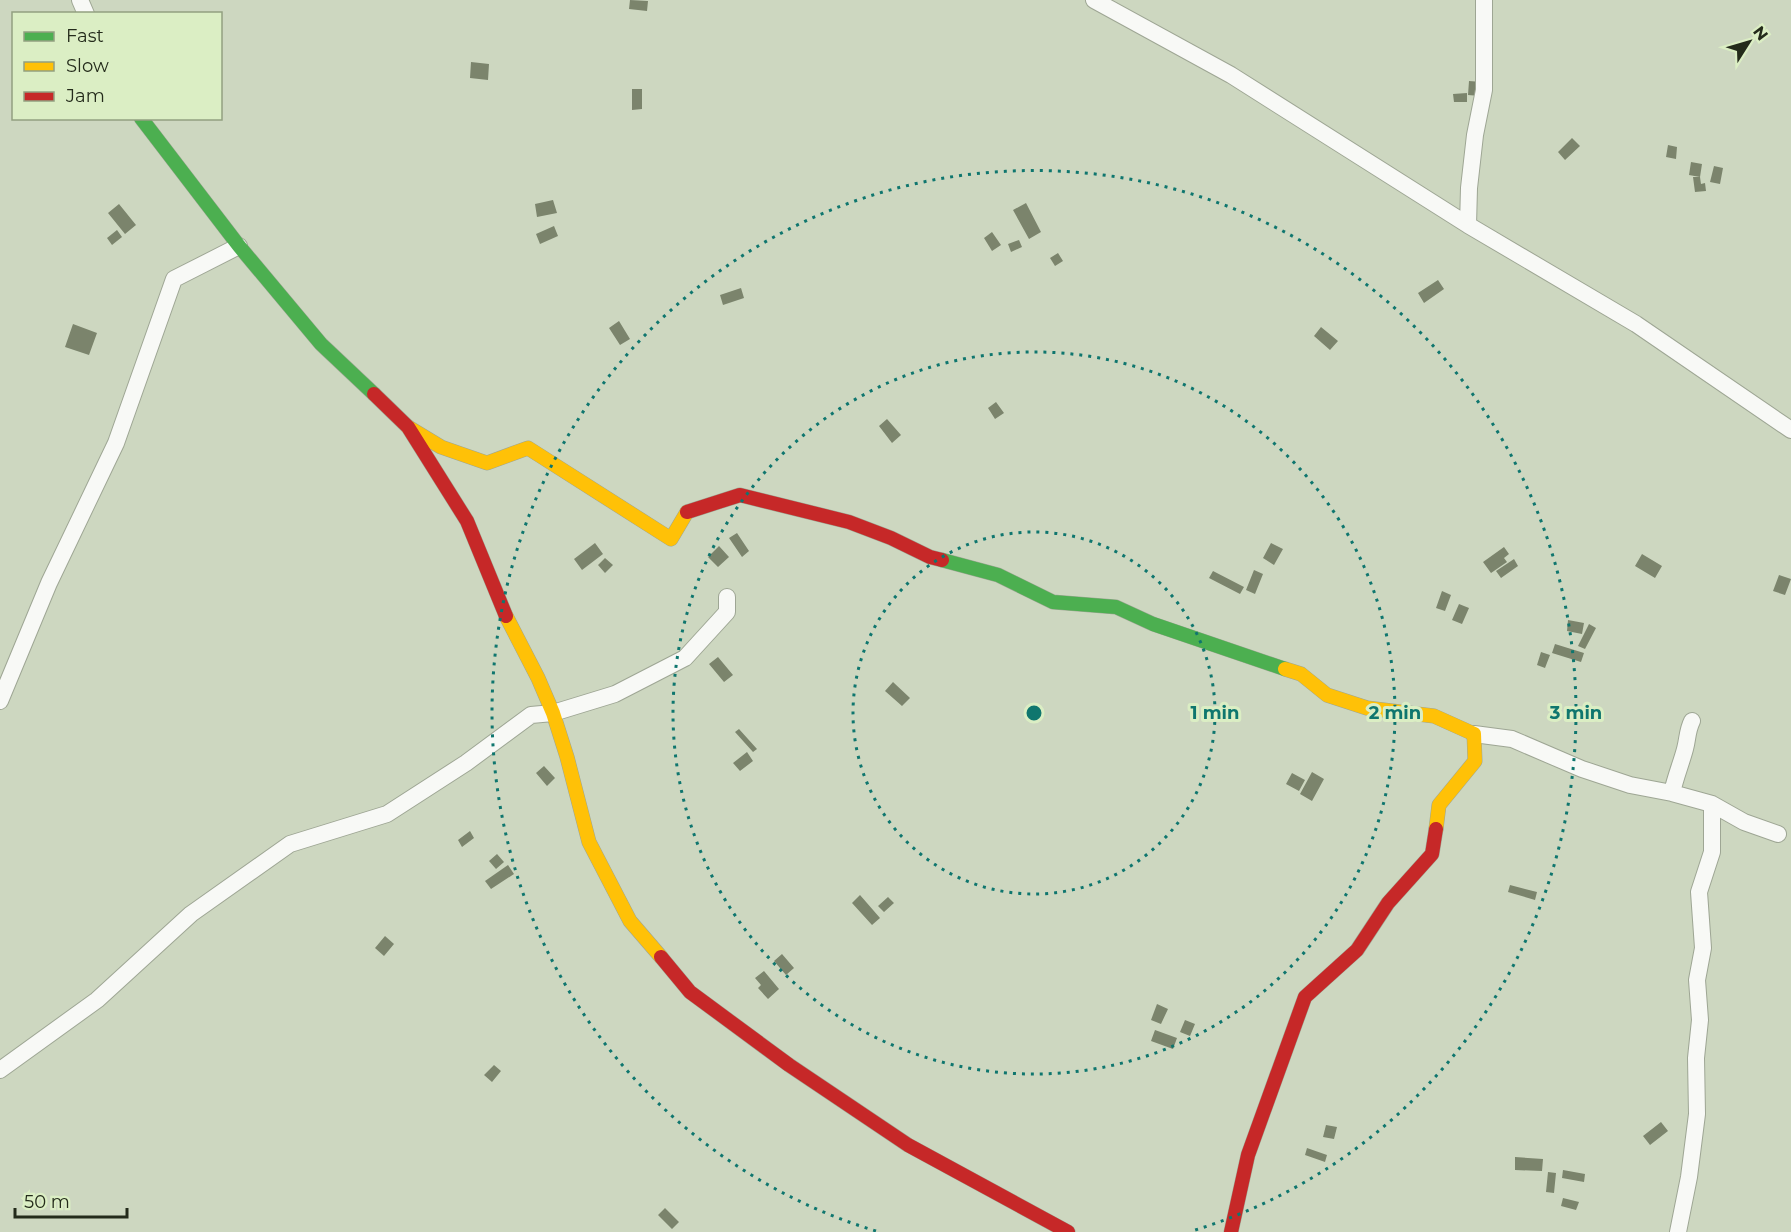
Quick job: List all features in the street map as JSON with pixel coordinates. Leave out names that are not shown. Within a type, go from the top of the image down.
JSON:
[{"type":"street","points":[[1094,0],[1231,75],[1468,225],[1636,324],[1791,430]]},
{"type":"street","points":[[1468,225],[1474,145],[1484,90],[1486,12],[1484,0]]},
{"type":"street","points":[[143,120],[239,246],[321,344],[408,427],[441,447],[487,463],[528,448],[671,539],[688,511],[740,495],[838,519],[891,538],[930,557],[998,575],[1053,602],[1116,607],[1153,624],[1301,674],[1327,695],[1366,708],[1434,716],[1474,734],[1512,739],[1582,769],[1630,785],[1712,804],[1744,822],[1778,834]]},
{"type":"street","points":[[0,701],[49,583],[116,443],[174,279],[239,246]]},
{"type":"street","points":[[408,427],[467,521],[511,628],[538,678],[553,713],[567,757],[589,842],[630,921],[690,992],[789,1065],[908,1145],[1068,1232]]},
{"type":"street","points":[[0,1070],[97,1000],[191,914],[290,844],[387,814],[466,763],[531,715],[553,713],[615,694],[685,658],[727,612],[727,597]]},
{"type":"street","points":[[1672,793],[1686,744],[1687,730],[1692,721]]},
{"type":"street","points":[[1232,1232],[1248,1155],[1305,998],[1357,950],[1388,903],[1432,854],[1439,805],[1475,762],[1474,734]]},
{"type":"street","points":[[1678,1232],[1689,1177],[1697,1114],[1696,1058],[1700,1020],[1697,980],[1703,948],[1699,892],[1712,852],[1712,804]]},
{"type":"building","points":[[630,0],[648,1],[647,11],[629,9]]},
{"type":"building","points":[[471,62],[489,64],[488,80],[470,78]]},
{"type":"building","points":[[1469,81],[1482,82],[1480,96],[1468,95]]},
{"type":"building","points":[[632,89],[642,89],[642,109],[632,110]]},
{"type":"building","points":[[1467,93],[1467,102],[1454,102],[1453,94]]},
{"type":"building","points":[[1572,138],[1580,146],[1565,160],[1558,152]]},
{"type":"building","points":[[1668,145],[1677,147],[1676,159],[1666,157]]},
{"type":"building","points":[[1691,162],[1702,164],[1700,177],[1689,175]]},
{"type":"building","points":[[1714,166],[1723,168],[1720,184],[1710,182]]},
{"type":"building","points":[[1693,177],[1700,177],[1701,184],[1705,183],[1706,191],[1695,192]]},
{"type":"building","points":[[553,200],[557,213],[537,217],[535,204]]},
{"type":"building","points":[[1026,203],[1041,232],[1029,239],[1013,210]]},
{"type":"building","points":[[119,204],[136,225],[125,234],[108,213]]},
{"type":"building","points":[[554,226],[558,236],[540,244],[536,234]]},
{"type":"building","points":[[117,230],[122,237],[112,245],[107,238]]},
{"type":"building","points":[[992,232],[1001,245],[992,251],[984,238]]},
{"type":"building","points":[[1019,240],[1022,247],[1011,252],[1008,244]]},
{"type":"building","points":[[1058,253],[1063,261],[1055,266],[1050,258]]},
{"type":"building","points":[[1438,280],[1444,289],[1424,303],[1418,293]]},
{"type":"building","points":[[741,288],[744,298],[723,305],[720,295]]},
{"type":"building","points":[[619,321],[630,339],[620,345],[609,328]]},
{"type":"building","points":[[73,324],[97,333],[89,355],[65,347]]},
{"type":"building","points":[[1321,327],[1338,341],[1330,350],[1314,336]]},
{"type":"building","points":[[996,402],[1004,413],[995,419],[988,408]]},
{"type":"building","points":[[887,419],[901,435],[892,443],[879,426]]},
{"type":"building","points":[[737,533],[749,551],[742,557],[729,538]]},
{"type":"building","points":[[595,543],[603,554],[582,570],[574,559]]},
{"type":"building","points":[[1271,543],[1283,549],[1274,565],[1263,558]]},
{"type":"building","points":[[719,546],[729,557],[718,567],[708,557]]},
{"type":"building","points":[[1504,547],[1509,554],[1504,558],[1507,562],[1491,573],[1483,562]]},
{"type":"building","points":[[1642,554],[1662,566],[1655,578],[1635,566]]},
{"type":"building","points":[[605,558],[613,565],[605,573],[598,565]]},
{"type":"building","points":[[1514,559],[1518,566],[1501,578],[1496,571]]},
{"type":"building","points":[[1254,570],[1263,574],[1255,594],[1246,590]]},
{"type":"building","points":[[1213,571],[1244,587],[1240,594],[1209,578]]},
{"type":"building","points":[[1779,575],[1791,579],[1785,595],[1773,591]]},
{"type":"building","points":[[1442,591],[1451,595],[1445,611],[1436,608]]},
{"type":"building","points":[[1459,604],[1469,608],[1462,624],[1452,620]]},
{"type":"building","points":[[1568,620],[1584,623],[1582,634],[1567,631]]},
{"type":"building","points":[[1589,624],[1596,628],[1585,649],[1578,646]]},
{"type":"building","points":[[1555,644],[1584,653],[1581,662],[1552,653]]},
{"type":"building","points":[[1541,652],[1550,655],[1545,668],[1537,665]]},
{"type":"building","points":[[718,657],[733,675],[724,682],[709,664]]},
{"type":"building","points":[[893,682],[910,698],[902,706],[885,691]]},
{"type":"building","points":[[739,729],[757,749],[753,752],[735,732]]},
{"type":"building","points":[[747,752],[753,761],[740,771],[733,763]]},
{"type":"building","points":[[544,766],[555,778],[547,786],[536,773]]},
{"type":"building","points":[[1312,772],[1324,779],[1312,801],[1300,794]]},
{"type":"building","points":[[1292,773],[1305,780],[1299,791],[1286,784]]},
{"type":"building","points":[[470,831],[474,838],[462,847],[458,840]]},
{"type":"building","points":[[497,854],[504,862],[496,869],[489,861]]},
{"type":"building","points":[[508,865],[514,874],[491,889],[485,881]]},
{"type":"building","points":[[1510,885],[1537,892],[1535,900],[1508,892]]},
{"type":"building","points":[[860,895],[880,918],[872,925],[852,903]]},
{"type":"building","points":[[888,897],[894,903],[884,912],[878,906]]},
{"type":"building","points":[[385,936],[394,944],[384,956],[375,948]]},
{"type":"building","points":[[782,954],[794,968],[786,975],[774,961]]},
{"type":"building","points":[[764,971],[779,989],[768,999],[758,988],[761,985],[755,978]]},
{"type":"building","points":[[1157,1004],[1168,1009],[1161,1024],[1151,1020]]},
{"type":"building","points":[[1185,1020],[1195,1024],[1190,1036],[1180,1032]]},
{"type":"building","points":[[1155,1030],[1177,1038],[1173,1049],[1151,1041]]},
{"type":"building","points":[[494,1065],[501,1071],[492,1082],[484,1075]]},
{"type":"building","points":[[1661,1122],[1668,1131],[1650,1145],[1643,1136]]},
{"type":"building","points":[[1326,1125],[1337,1127],[1334,1139],[1323,1137]]},
{"type":"building","points":[[1307,1148],[1327,1155],[1325,1162],[1305,1155]]},
{"type":"building","points":[[1515,1157],[1543,1159],[1542,1171],[1515,1170]]},
{"type":"building","points":[[1563,1170],[1585,1174],[1584,1182],[1562,1178]]},
{"type":"building","points":[[1548,1172],[1556,1173],[1554,1193],[1546,1192]]},
{"type":"building","points":[[1563,1198],[1579,1202],[1576,1210],[1561,1206]]},
{"type":"building","points":[[665,1208],[679,1222],[672,1229],[658,1215]]},
{"type":"traffic: fast","points":[[143,120],[239,246],[321,344],[374,394]]},
{"type":"traffic: fast","points":[[942,560],[998,575],[1053,602],[1116,607],[1153,624],[1285,669]]},
{"type":"traffic: slow","points":[[408,427],[441,447],[487,463],[528,448],[671,539],[687,512]]},
{"type":"traffic: slow","points":[[506,616],[553,713],[589,842],[630,921],[661,957]]},
{"type":"traffic: slow","points":[[1285,669],[1301,674],[1327,695],[1367,708],[1434,716],[1474,734],[1475,761],[1439,805],[1436,829]]},
{"type":"traffic: jam","points":[[374,394],[408,427],[467,521],[506,616]]},
{"type":"traffic: jam","points":[[687,512],[740,495],[849,522],[942,560]]},
{"type":"traffic: jam","points":[[1231,1232],[1248,1155],[1305,997],[1357,950],[1388,903],[1432,854],[1436,829]]},
{"type":"traffic: jam","points":[[661,957],[690,992],[789,1065],[908,1145],[1068,1232]]}]
